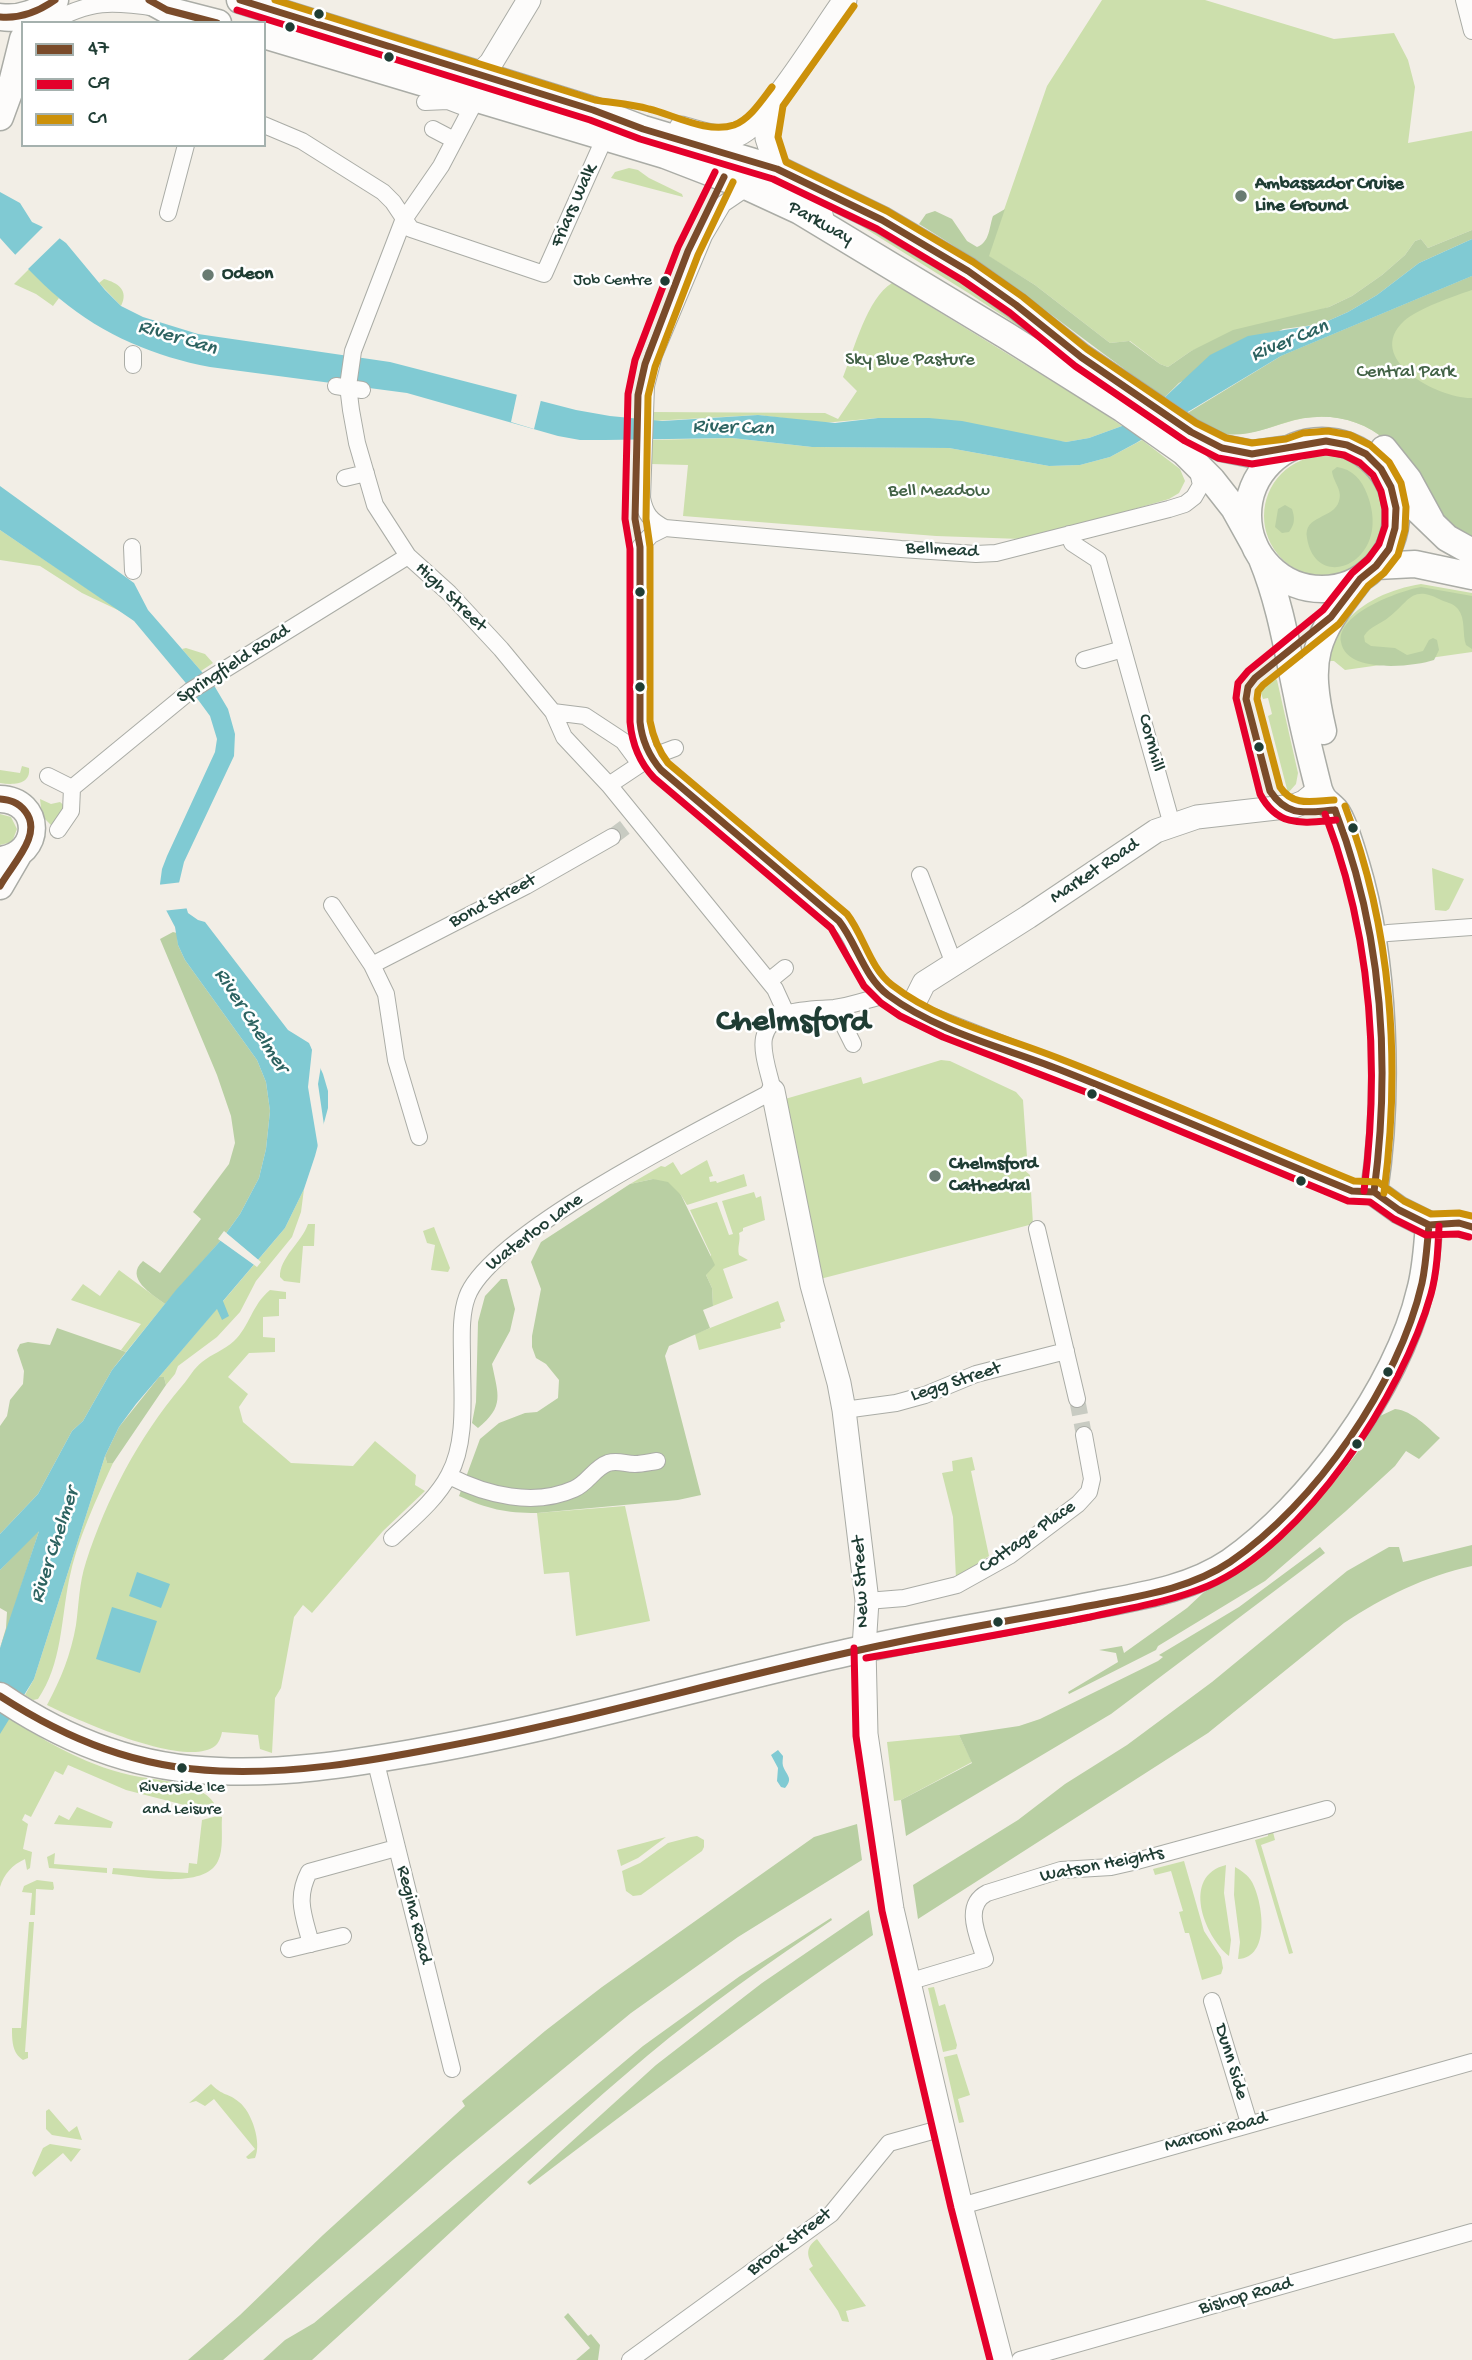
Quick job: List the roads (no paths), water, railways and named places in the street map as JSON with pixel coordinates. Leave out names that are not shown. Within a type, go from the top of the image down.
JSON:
[{"type":"main road","name":"Parkway","points":[[240,0],[777,169],[882,220],[968,271],[1081,357],[1131,403]]},
{"type":"main road","points":[[158,5],[211,21]]},
{"type":"main road","points":[[0,17],[44,14]]},
{"type":"main road","name":"Parkway","points":[[266,36],[699,167],[823,223],[1131,403],[1191,444],[1234,508],[1258,551]]},
{"type":"main road","points":[[0,117],[21,47]]},
{"type":"main road","points":[[1191,444],[1248,443],[1313,425],[1338,426],[1366,434],[1396,461],[1431,521]]},
{"type":"main road","points":[[0,1696],[43,1724],[106,1752],[162,1766],[222,1772],[260,1771],[375,1759],[489,1740],[864,1648],[1001,1624],[1162,1591],[1209,1574],[1247,1548],[1287,1514],[1314,1484],[1377,1396],[1405,1334],[1420,1292],[1429,1225],[1399,1210],[1374,1192],[1382,1119],[1380,1025],[1373,936],[1355,862],[1335,810],[1324,802],[1319,790],[1275,589],[1249,527],[1248,508],[1252,490],[1273,460],[1288,449],[1305,443],[1326,441],[1347,445],[1366,454],[1381,469],[1391,487],[1396,508],[1395,528],[1388,549],[1331,617],[1315,657],[1316,700],[1340,799],[1335,810]]},
{"type":"main road","name":"Parkway","points":[[1191,444],[1244,453],[1288,449]]},
{"type":"main road","points":[[1391,487],[1447,538],[1472,552]]},
{"type":"main road","points":[[1258,551],[1278,574],[1297,585],[1319,589],[1341,587],[1368,572],[1415,565],[1472,576]]},
{"type":"main road","points":[[0,799],[13,801],[21,806],[31,822],[30,841],[9,858],[0,886]]},
{"type":"street","points":[[473,74],[484,70],[491,63],[528,0]]},
{"type":"street","points":[[823,223],[819,206],[755,173],[747,166],[743,142],[760,131],[773,102],[845,0]]},
{"type":"street","points":[[1464,0],[1472,32]]},
{"type":"street","points":[[44,14],[105,1],[158,5]]},
{"type":"street","name":"High Street","points":[[425,103],[448,101],[475,111],[403,221],[353,351],[349,388],[357,443],[375,505],[408,556],[449,593],[501,649],[553,712],[564,737],[609,785],[632,822],[769,981],[786,1013]]},
{"type":"street","name":"Parkway","points":[[593,110],[645,118],[722,137],[760,131]]},
{"type":"street","points":[[266,126],[302,141],[383,192],[393,202],[403,221]]},
{"type":"street","points":[[433,129],[454,140]]},
{"type":"street","points":[[760,131],[777,169]]},
{"type":"street","name":"Friars Walk","points":[[403,221],[420,233],[544,274],[604,137]]},
{"type":"street","points":[[168,213],[185,147]]},
{"type":"street","points":[[645,761],[640,722],[640,547],[651,535],[665,528],[647,515],[642,498],[646,386],[654,355],[704,236],[723,204],[748,187]]},
{"type":"street","name":"Bellmead","points":[[665,528],[976,554],[996,553],[1185,504],[1194,497],[1201,485],[1191,444]]},
{"type":"street","points":[[345,478],[366,473]]},
{"type":"street","name":"Cornhill","points":[[1069,534],[1072,543],[1098,560],[1125,656],[1149,725],[1172,825]]},
{"type":"street","points":[[132,547],[133,570]]},
{"type":"street","name":"Springfield Road","points":[[72,788],[190,691],[408,556]]},
{"type":"street","points":[[1084,660],[1125,656]]},
{"type":"street","points":[[553,712],[585,716],[623,741],[645,761],[662,770],[839,921],[853,938],[869,976],[886,995],[924,1017],[1352,1191],[1374,1192]]},
{"type":"street","points":[[609,785],[645,761],[675,748]]},
{"type":"street","points":[[48,776],[72,788],[71,811],[58,830]]},
{"type":"street","name":"Market Road","points":[[911,1009],[924,983],[1156,831],[1206,815],[1284,808],[1304,802],[1319,790]]},
{"type":"street","name":"Market Road","points":[[1284,808],[1296,812],[1335,810]]},
{"type":"street","name":"Bond Street","points":[[372,965],[526,886],[612,837]]},
{"type":"street","points":[[920,875],[954,964]]},
{"type":"street","points":[[714,916],[727,904]]},
{"type":"street","points":[[332,905],[372,965],[386,995],[396,1060],[419,1137]]},
{"type":"street","points":[[1373,936],[1472,927]]},
{"type":"street","points":[[769,981],[785,968]]},
{"type":"street","points":[[773,1091],[764,1037],[772,1023],[786,1013],[835,1008],[886,995]]},
{"type":"street","points":[[835,1008],[853,1044]]},
{"type":"street","name":"New Street","points":[[773,1091],[812,1285],[844,1410],[867,1601],[864,1648],[866,1734],[892,1909],[961,2206],[1001,2360]]},
{"type":"street","name":"Waterloo Lane","points":[[392,1538],[428,1504],[449,1476],[456,1458],[460,1436],[463,1313],[472,1285],[481,1274],[534,1230],[619,1174],[773,1091]]},
{"type":"street","points":[[1429,1225],[1459,1223],[1472,1227]]},
{"type":"street","points":[[1037,1229],[1077,1399]]},
{"type":"street","name":"Legg Street","points":[[844,1410],[896,1403],[925,1395],[976,1374],[1066,1351]]},
{"type":"street","name":"Cottage Place","points":[[867,1601],[904,1598],[957,1585],[1009,1556],[1078,1504],[1089,1492],[1092,1479],[1084,1435]]},
{"type":"street","points":[[449,1476],[489,1493],[528,1497],[572,1490],[607,1464],[619,1461],[636,1464],[657,1461]]},
{"type":"street","name":"Regina Road","points":[[375,1759],[452,2070]]},
{"type":"street","name":"Watson Heights","points":[[908,1982],[985,1959],[973,1908],[978,1898],[987,1893],[1061,1870],[1111,1867],[1133,1862],[1326,1809]]},
{"type":"street","points":[[311,1944],[300,1904],[302,1885],[309,1872],[396,1848]]},
{"type":"street","points":[[289,1949],[343,1936]]},
{"type":"street","name":"Dunn Side","points":[[1212,2001],[1249,2123]]},
{"type":"street","name":"Marconi Road","points":[[961,2206],[1472,2062]]},
{"type":"street","name":"Brook Street","points":[[630,2360],[831,2214],[889,2143],[943,2128]]},
{"type":"street","name":"Bishop Road","points":[[1020,2360],[1472,2232]]},
{"type":"water","name":"River Can","points":[[0,192],[20,203],[32,222],[66,243],[121,306],[143,317],[198,334],[390,362],[576,410],[662,421],[758,415],[835,423],[878,418],[929,418],[962,421],[1066,442],[1089,438],[1122,426],[1164,398],[1210,355],[1248,336],[1321,324],[1377,295],[1419,263],[1472,239],[1472,276],[1281,356],[1136,443],[1110,457],[1080,465],[1049,466],[949,448],[812,447],[732,438],[580,440],[407,393],[210,367],[150,351],[131,343],[94,323],[60,299],[0,238]]},
{"type":"water","name":"River Chelmer","points":[[0,486],[134,583],[148,610],[215,687],[228,709],[235,734],[234,756],[184,862],[179,883],[188,913],[205,922],[288,1030],[309,1043],[328,1091],[328,1108],[304,1189],[285,1228],[223,1301],[229,1316],[222,1320],[217,1309],[119,1427],[105,1456],[34,1679],[0,1734],[0,1648],[39,1531],[0,1570],[0,1534],[38,1494],[72,1431],[83,1421],[112,1370],[240,1214],[259,1178],[266,1149],[270,1111],[266,1082],[257,1060],[185,960],[178,945],[175,927],[166,910],[160,884],[167,856],[215,752],[217,739],[210,716],[134,621],[0,530]]},
{"type":"water","points":[[137,1572],[170,1584],[161,1608],[129,1596]]},
{"type":"water","points":[[112,1607],[157,1621],[140,1673],[96,1659]]},
{"type":"water","points":[[778,1750],[783,1756],[783,1766],[789,1779],[785,1788],[777,1781],[778,1768],[771,1755]]},
{"type":"tunnel","points":[[612,837],[628,825]]},
{"type":"tunnel","points":[[1077,1399],[1084,1435]]},
{"type":"place","name":"Ambassador Cruise Line Ground","points":[[1241,196]]},
{"type":"place","name":"Odeon","points":[[208,275]]},
{"type":"place","name":"Job Centre","points":[[665,281]]},
{"type":"place","name":"Chelmsford Cathedral","points":[[935,1176]]},
{"type":"place","name":"Riverside Ice and Leisure","points":[[182,1768]]},
{"type":"district","name":"Chelmsford","points":[[793,1024]]},
{"type":"park label","name":"Sky Blue Pasture","points":[[910,361]]},
{"type":"park label","name":"Central Park","points":[[1406,373]]},
{"type":"park label","name":"Bell Meadow","points":[[939,492]]}]
